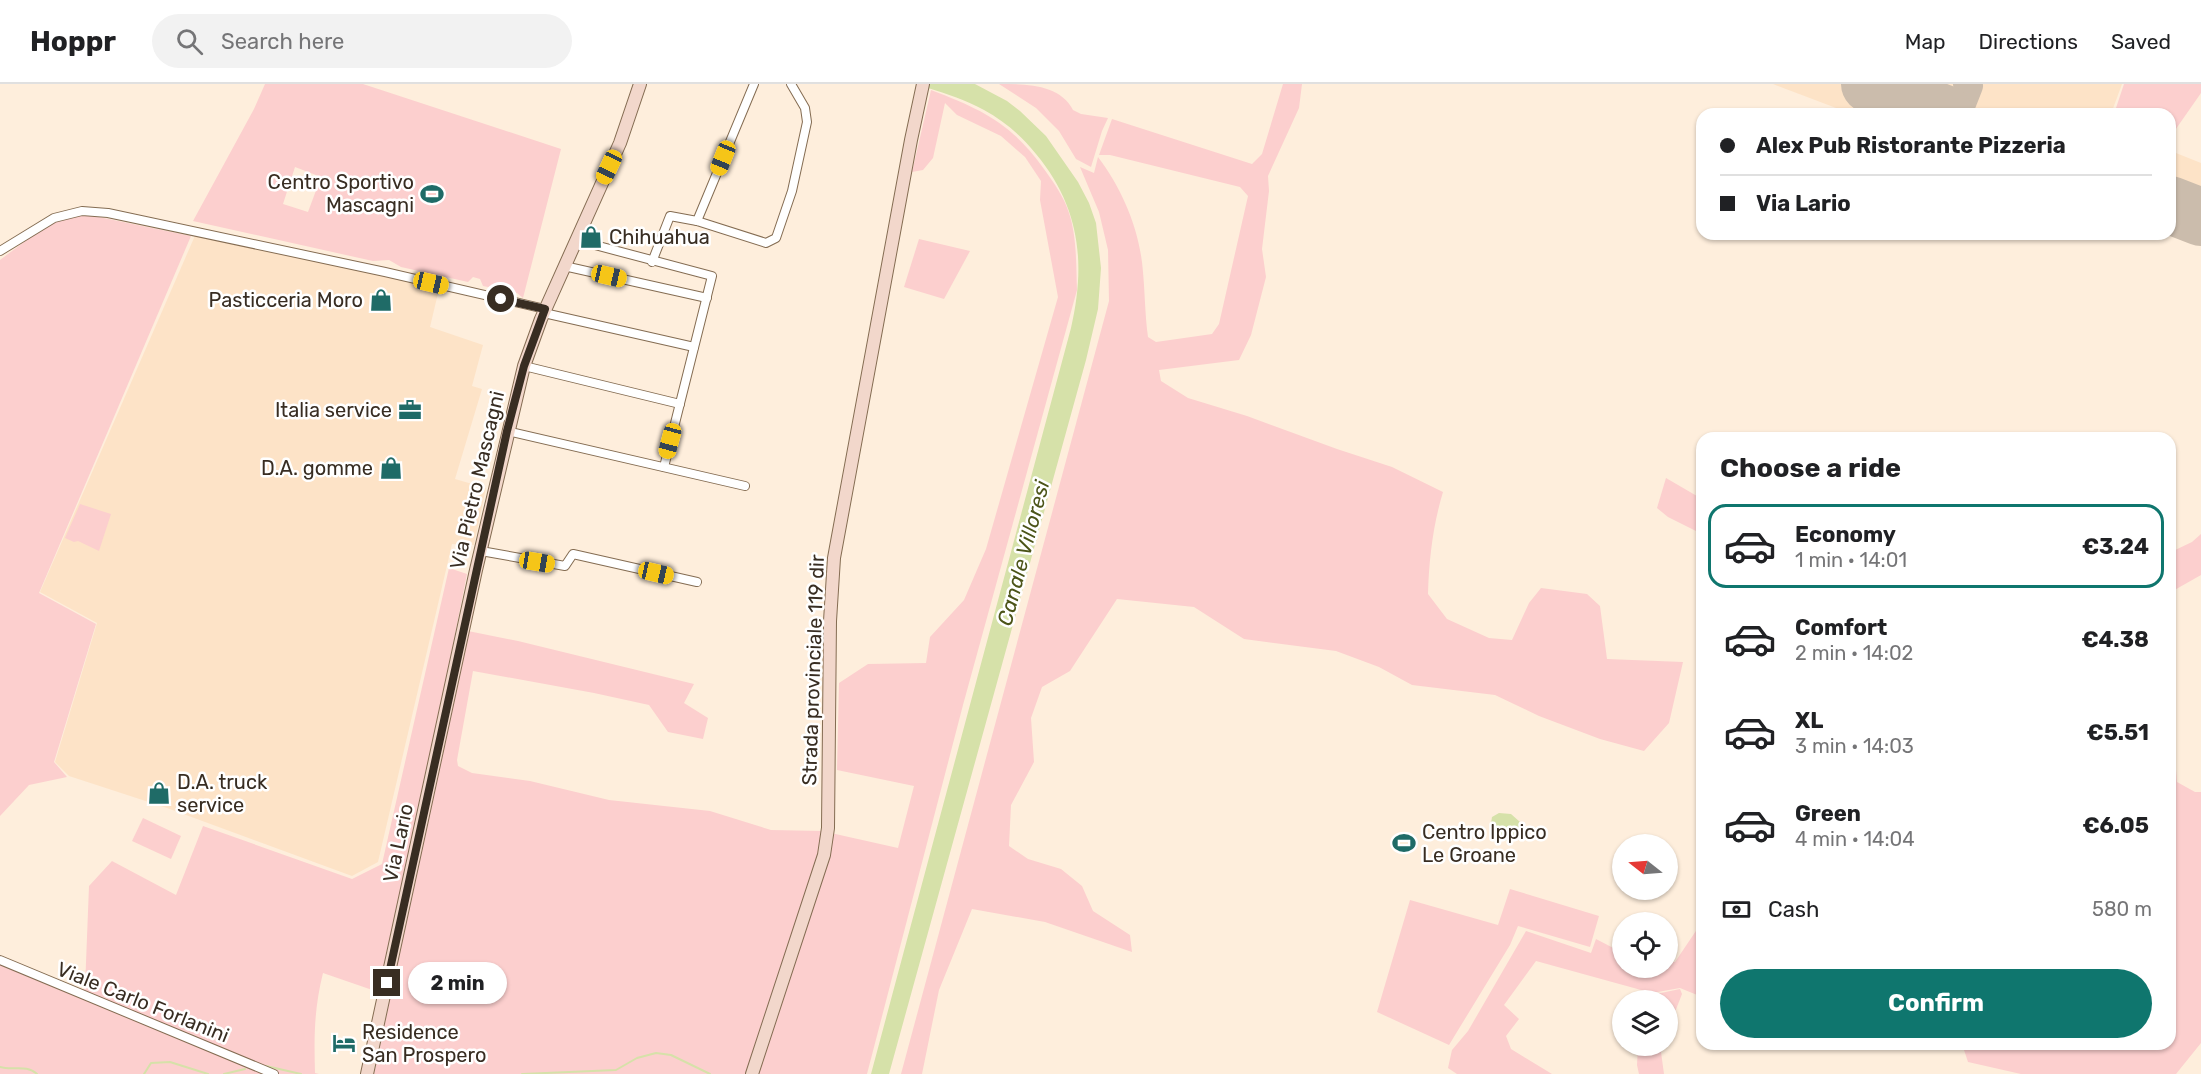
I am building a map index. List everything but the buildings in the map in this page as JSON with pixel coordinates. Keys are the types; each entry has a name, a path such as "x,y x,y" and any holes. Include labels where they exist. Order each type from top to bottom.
{"street":[{"name":"Via Pietro Mascagni","path":"466,621 507,431 524,366 564,266 620,143 640,84"},
{"path":"697,221 754,84"},
{"path":"652,262 670,216 697,221 766,243 776,238 792,191 807,122 805,108 791,84"},
{"name":"Strada provinciale 119 dir","path":"752,1072 824,855 828,828 830,621 834,558 923,84"},
{"path":"0,251 54,218 82,211 108,213 385,272 694,347"},
{"path":"576,240 652,262 712,276 664,467"},
{"path":"564,266 706,298"},
{"path":"524,366 680,404"},
{"path":"507,431 744,486"},
{"path":"481,551 565,566 573,554 697,582"},
{"name":"Via Lario","path":"367,1074 466,621"},
{"name":"Viale Carlo Forlanini","path":"0,960 274,1074"}],"shaded area":[{"name":"Centro Sportivo Mascagni","path":"265,84 363,84 561,149 523,298 517,293 483,286 480,279 473,277 468,282 401,267 389,260 373,261 193,221 254,109","holes":["295,167 321,177 308,212 283,204"]},
{"path":"999,84 1031,85 1051,90 1067,101 1073,110 1081,114 1108,118 1091,167 1076,159 1059,131 1036,108"},
{"path":"1283,84 1302,84 1299,108 1268,176 1269,191 1262,249 1266,277 1251,335 1239,360 1159,370 1161,381 1188,398 1247,416 1392,467 1443,492 1432,542 1428,594 1447,619 1489,638 1512,640 1529,603 1541,588 1587,594 1600,606 1607,659 1683,662 1669,723 1644,751 1600,739 1539,716 1495,695 1412,685 1379,667 1336,651 1244,639 1194,607 1117,599 1070,671 1042,687 1031,718 1034,762 1011,805 1009,846 1028,859 1061,869 1082,886 1093,911 1130,935 1132,952 1045,922 972,909 939,990 922,1074 901,1074 1109,301 1108,250 1099,212 1080,167 1094,173 1098,157 1115,183 1129,212 1141,257 1148,337 1156,342 1212,334 1219,324 1248,196 1240,187 1110,155 1099,155 1112,119 1252,164 1262,154"},
{"path":"1773,84 2122,84 2113,108 1836,108"},
{"path":"2124,84 2201,84 2201,93 2176,129 2176,108 2116,108"},
{"path":"931,90 966,104 995,120 1020,140 1044,169 1062,196 1072,222 1076,251 1077,290 963,705 867,1074 374,1074 468,631 694,684 684,703 708,718 703,739 668,732 649,705 473,671 457,760 458,766 472,773 530,781 609,800 710,811 771,830 822,831 898,848 914,786 837,770 839,683 868,664 926,663 930,637 964,600 986,549 1058,297 1040,200 1041,181 1025,157 1001,136 957,115 945,103 933,158 923,170 912,172"},
{"path":"2176,153 2201,163 2201,246 2176,236"},
{"path":"72,215 94,216 191,236 39,593 96,624 54,762 67,777 29,785 0,816 0,260 47,225"},
{"path":"197,231 439,289 430,327 483,345 472,386 482,389 455,479 486,488 474,545 452,544 378,862 352,876 167,808 69,776 55,762 97,623 40,592"},
{"path":"919,239 970,251 944,299 904,287"},
{"path":"1666,478 1696,496 1696,531 1668,517 1657,508"},
{"path":"80,504 111,514 99,551 78,541 74,542 65,538"},
{"path":"2201,534 2201,575 2176,589 2176,550 2192,542"},
{"path":"449,568 467,574 399,916 381,993 323,973 316,1011 315,1035 315,1073 319,1074 0,1074 0,963 76,992 85,988 89,886 112,861 176,895 203,826 352,879 382,864"},
{"path":"2176,769 2177,782 2195,792 2201,792 2201,1043 2176,1074 2021,1074 1968,1062 1964,1050 2176,1050"},
{"path":"143,818 181,836 171,859 132,841"},
{"path":"1510,889 1599,916 1590,947 1518,926 1510,945 1449,1045 1377,1012 1410,900 1498,925"},
{"path":"1526,931 1591,953 1596,939 1612,947 1612,978 1678,978 1678,958 1696,931 1696,995 1680,988 1641,990 1536,961 1504,1005 1519,1019 1506,1036 1511,1049 1552,1074 1457,1074 1448,1068 1452,1050 1468,1031"},
{"path":"1680,989 1682,994 1678,1004 1678,990 1675,990"},
{"path":"1637,1056 1662,1056 1664,1074 1639,1074"}],"water":[{"name":"Canale Villoresi","path":"929,84 975,84 1007,101 1046,136 1078,182 1089,203 1096,223 1101,268 1098,309 1086,360 889,1074 871,1074 1071,328 1078,281 1076,236 1070,215 1051,174 1031,147 999,119 970,103 928,88"},
{"path":"1499,813 1511,814 1520,822 1518,835 1510,841 1501,840 1490,829 1492,817"}],"waterway":[{"path":"522,1074 616,1070 637,1058 656,1053 671,1055 710,1074"},
{"path":"144,1074 151,1063 170,1062 208,1074"},
{"path":"266,1066 301,1074"},
{"path":"0,1067 24,1068 37,1074"},
{"path":"224,1074 245,1069"}],"taxiway":[{"path":"1962,108 1971,86 1965,84"}],"runway":[{"path":"1870,84 1929,108"},
{"path":"2176,207 2201,217"}],"place":[{"name":"Centro Sportivo Mascagni","path":"432,194"},
{"name":"Chihuahua","path":"591,237"},
{"name":"Pasticceria Moro","path":"381,300"},
{"name":"Italia service","path":"410,410"},
{"name":"D.A. gomme","path":"391,468"},
{"name":"D.A. truck service","path":"159,793"},
{"name":"Centro Ippico Le Groane","path":"1404,843"},
{"name":"Residence San Prospero","path":"344,1043"}],"route":[{"path":"387,983 507,431 527,354 545,309 501,299"}]}
